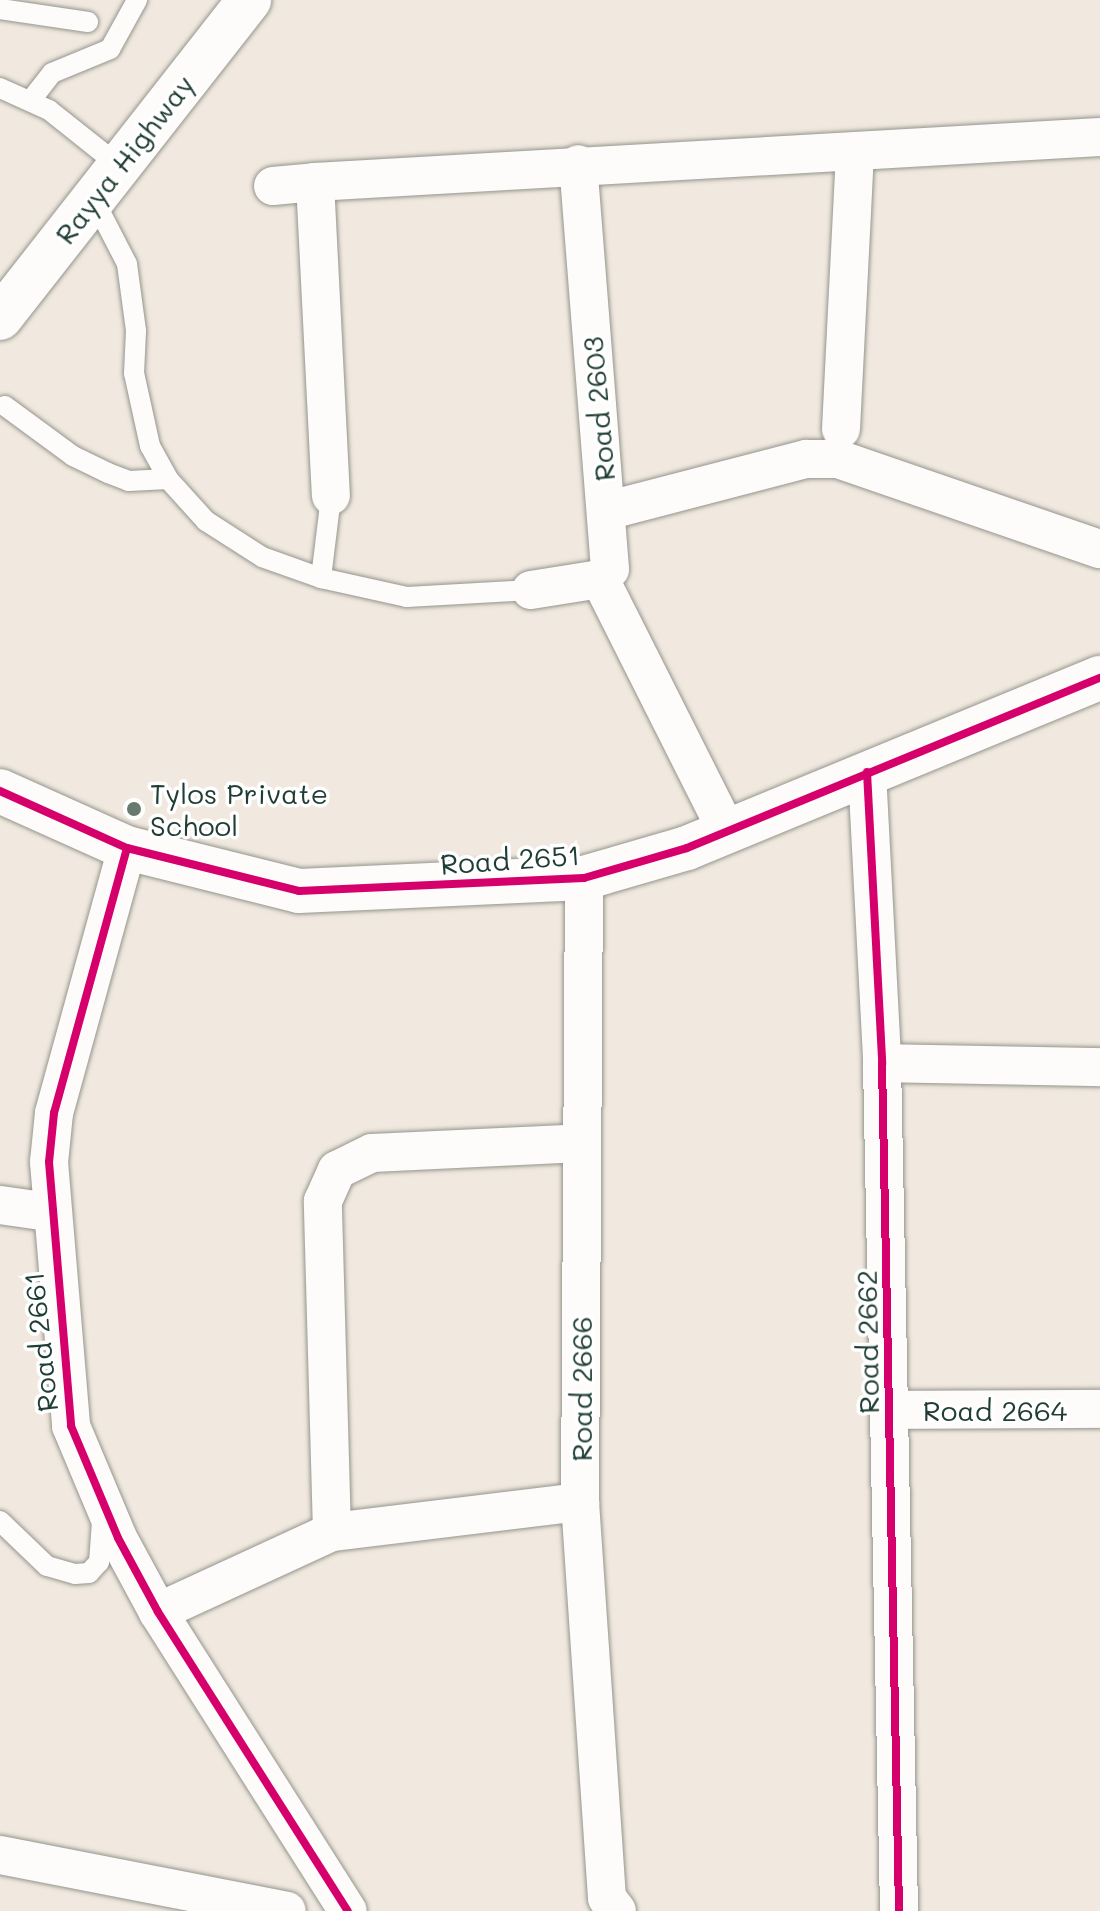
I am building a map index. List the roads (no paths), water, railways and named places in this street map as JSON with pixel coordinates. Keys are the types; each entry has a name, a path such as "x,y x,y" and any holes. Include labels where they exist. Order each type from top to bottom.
{"street":[{"name":"Rayya Highway","path":"0,318 249,0"},
{"path":"273,186 578,164 1100,137"},
{"path":"841,429 855,151"},
{"name":"Road 2603","path":"578,164 610,569 600,579"},
{"path":"315,182 331,496"},
{"path":"606,511 806,459 838,459 1100,549"},
{"path":"531,590 600,579 727,832"},
{"name":"Road 2651","path":"0,791 127,848 299,891 584,878 727,832 1100,678"},
{"name":"Road 2662","path":"867,772 882,1063 899,1911"},
{"name":"Road 2661","path":"127,848 54,1113 49,1212 71,1426 102,1503 158,1612 348,1911"},
{"name":"Road 2666","path":"584,878 580,1502 612,1904"},
{"path":"882,1063 1100,1067"},
{"path":"332,1532 323,1201 337,1170 372,1153 582,1143"},
{"path":"0,1205 49,1212"},
{"name":"Road 2664","path":"891,1410 1100,1409"},
{"path":"158,1612 332,1532 580,1502"},
{"path":"0,1855 287,1911"}],"lane":[{"path":"31,100 52,73 110,49 137,0"},
{"path":"0,9 88,22"},
{"path":"0,88 31,100 105,181 135,308 134,373 150,446 168,479 206,521 262,557 321,578 407,597 531,590"},
{"path":"5,406 73,456 108,473 129,481 168,479"},
{"path":"321,578 331,496"},
{"path":"0,1521 47,1566 61,1573 89,1573 101,1554 102,1503"}],"place":[{"name":"Tylos Private School","path":"134,809"}]}
